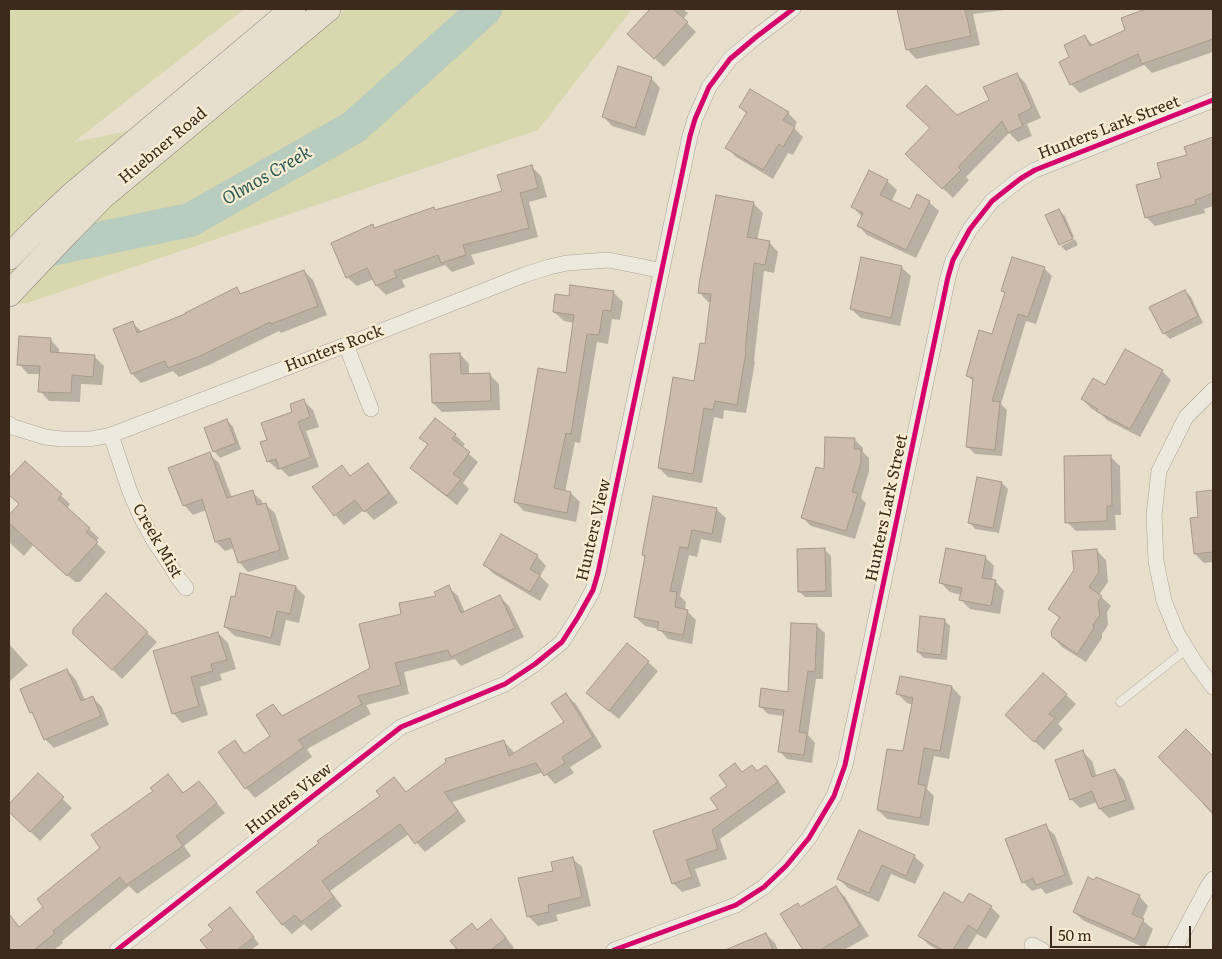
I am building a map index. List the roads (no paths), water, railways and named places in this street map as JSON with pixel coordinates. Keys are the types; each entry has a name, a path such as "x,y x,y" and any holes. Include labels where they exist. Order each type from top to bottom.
{"main road":[{"name":"Huebner Road","path":"9,258 72,195 293,9"},
{"name":"Huebner Road","path":"9,294 103,196 328,9"}],"street":[{"name":"Hunters View","path":"118,950 401,727 505,684 535,664 562,642 593,590 598,573 695,119 709,87 730,59 793,9"},
{"name":"Hunters Lark Street","path":"614,950 736,905 764,887 786,866 809,838 834,796 845,765 948,278 953,260 970,229 992,201 1035,170 1213,100"},
{"name":"Hunters Rock","path":"9,424 45,436 62,439 90,439 111,435 549,267 567,263 608,260 662,271"},
{"path":"346,345 371,409"},
{"path":"1213,390 1186,417 1159,471 1154,515 1156,561 1164,601 1178,635 1213,687"},
{"name":"Creek Mist","path":"111,435 130,492 141,517 154,541 186,588"},
{"path":"1174,950 1213,879"}],"lane":[{"path":"1120,702 1187,649"}],"waterway":[{"name":"Olmos Creek","path":"28,252 31,253 190,220 354,127 485,9"}]}
